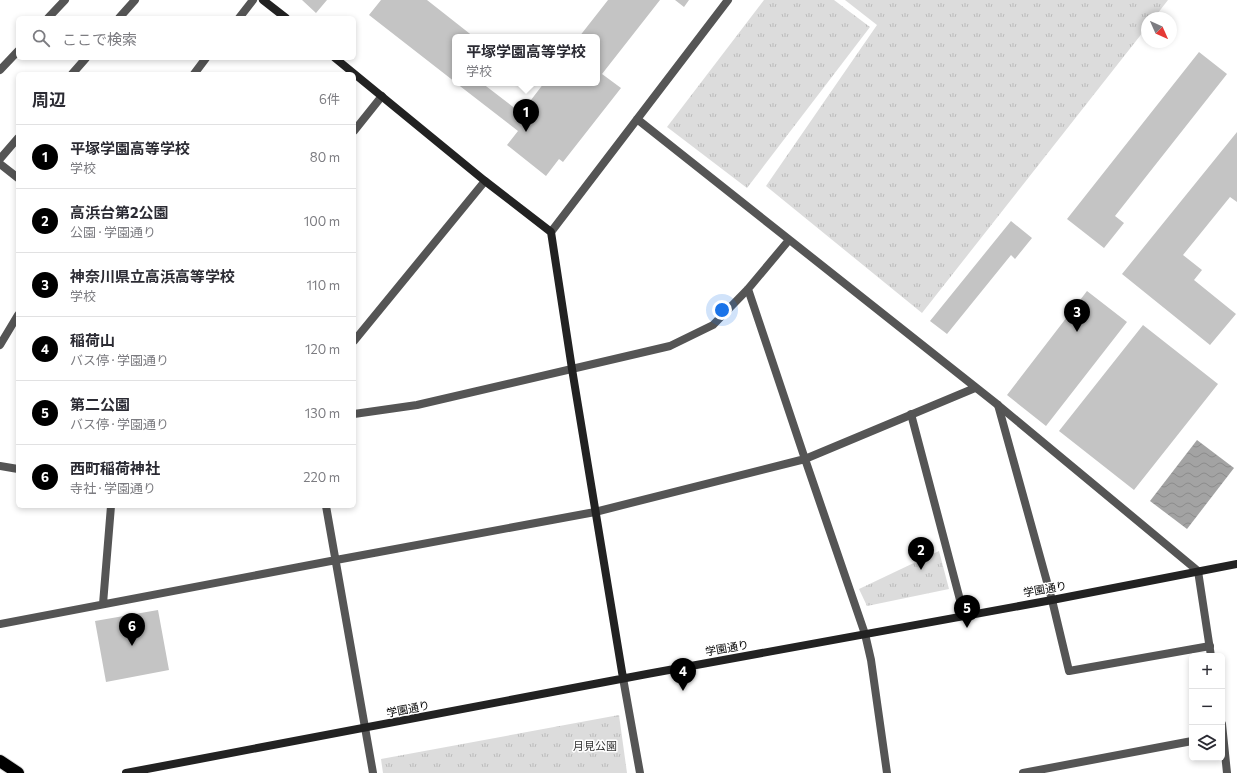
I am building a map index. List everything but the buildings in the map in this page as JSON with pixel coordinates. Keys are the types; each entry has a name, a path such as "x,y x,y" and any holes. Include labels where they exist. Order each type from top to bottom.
{"highway":[{"path":"0,761 18,773"}],"street":[{"path":"50,16 65,0"},
{"path":"122,16 135,0"},
{"path":"241,16 253,0"},
{"path":"263,0 283,16"},
{"path":"551,232 728,0"},
{"path":"0,70 16,53"},
{"path":"74,72 84,60"},
{"path":"196,72 204,60"},
{"path":"337,60 352,72"},
{"path":"356,75 484,181 551,232 572,369 640,773"},
{"path":"356,128 382,96"},
{"path":"637,119 976,388 1198,571 1211,653"},
{"path":"0,159 16,140"},
{"path":"0,164 16,176"},
{"path":"356,340 484,181"},
{"path":"356,414 417,405 670,346 713,325 748,289 789,240"},
{"path":"748,289 804,459 865,634 871,660 888,773"},
{"path":"0,345 16,318"},
{"path":"0,624 596,512 804,459 976,388"},
{"path":"998,406 1052,600 1069,671 1210,646"},
{"path":"911,414 964,615"},
{"path":"0,466 16,469"},
{"path":"103,604 111,508"},
{"path":"326,508 373,773"},
{"name":"学園通り","path":"126,773 623,678 1052,600 1237,564"},
{"path":"1023,773 1189,742"},
{"path":"1225,754 1227,773"}],"green space":[{"path":"764,0 834,0 870,27 747,188 667,127"},
{"path":"845,0 1168,0 1159,12 1141,12 1141,35 922,313 766,186 877,25"},
{"path":"939,551 949,589 867,606 859,589"},
{"name":"月見公園","path":"619,715 627,773 383,773 381,759"}],"water":[{"path":"1197,440 1234,468 1187,529 1150,501"}],"place":[{"name":"平塚学園高等学校","path":"526,132"},
{"name":"神奈川県立高浜高等学校","path":"1077,332"},
{"name":"高浜台第2公園","path":"921,570"},
{"name":"第二公園","path":"967,628"},
{"name":"西町稲荷神社","path":"132,646"},
{"name":"稲荷山","path":"683,691"}]}
